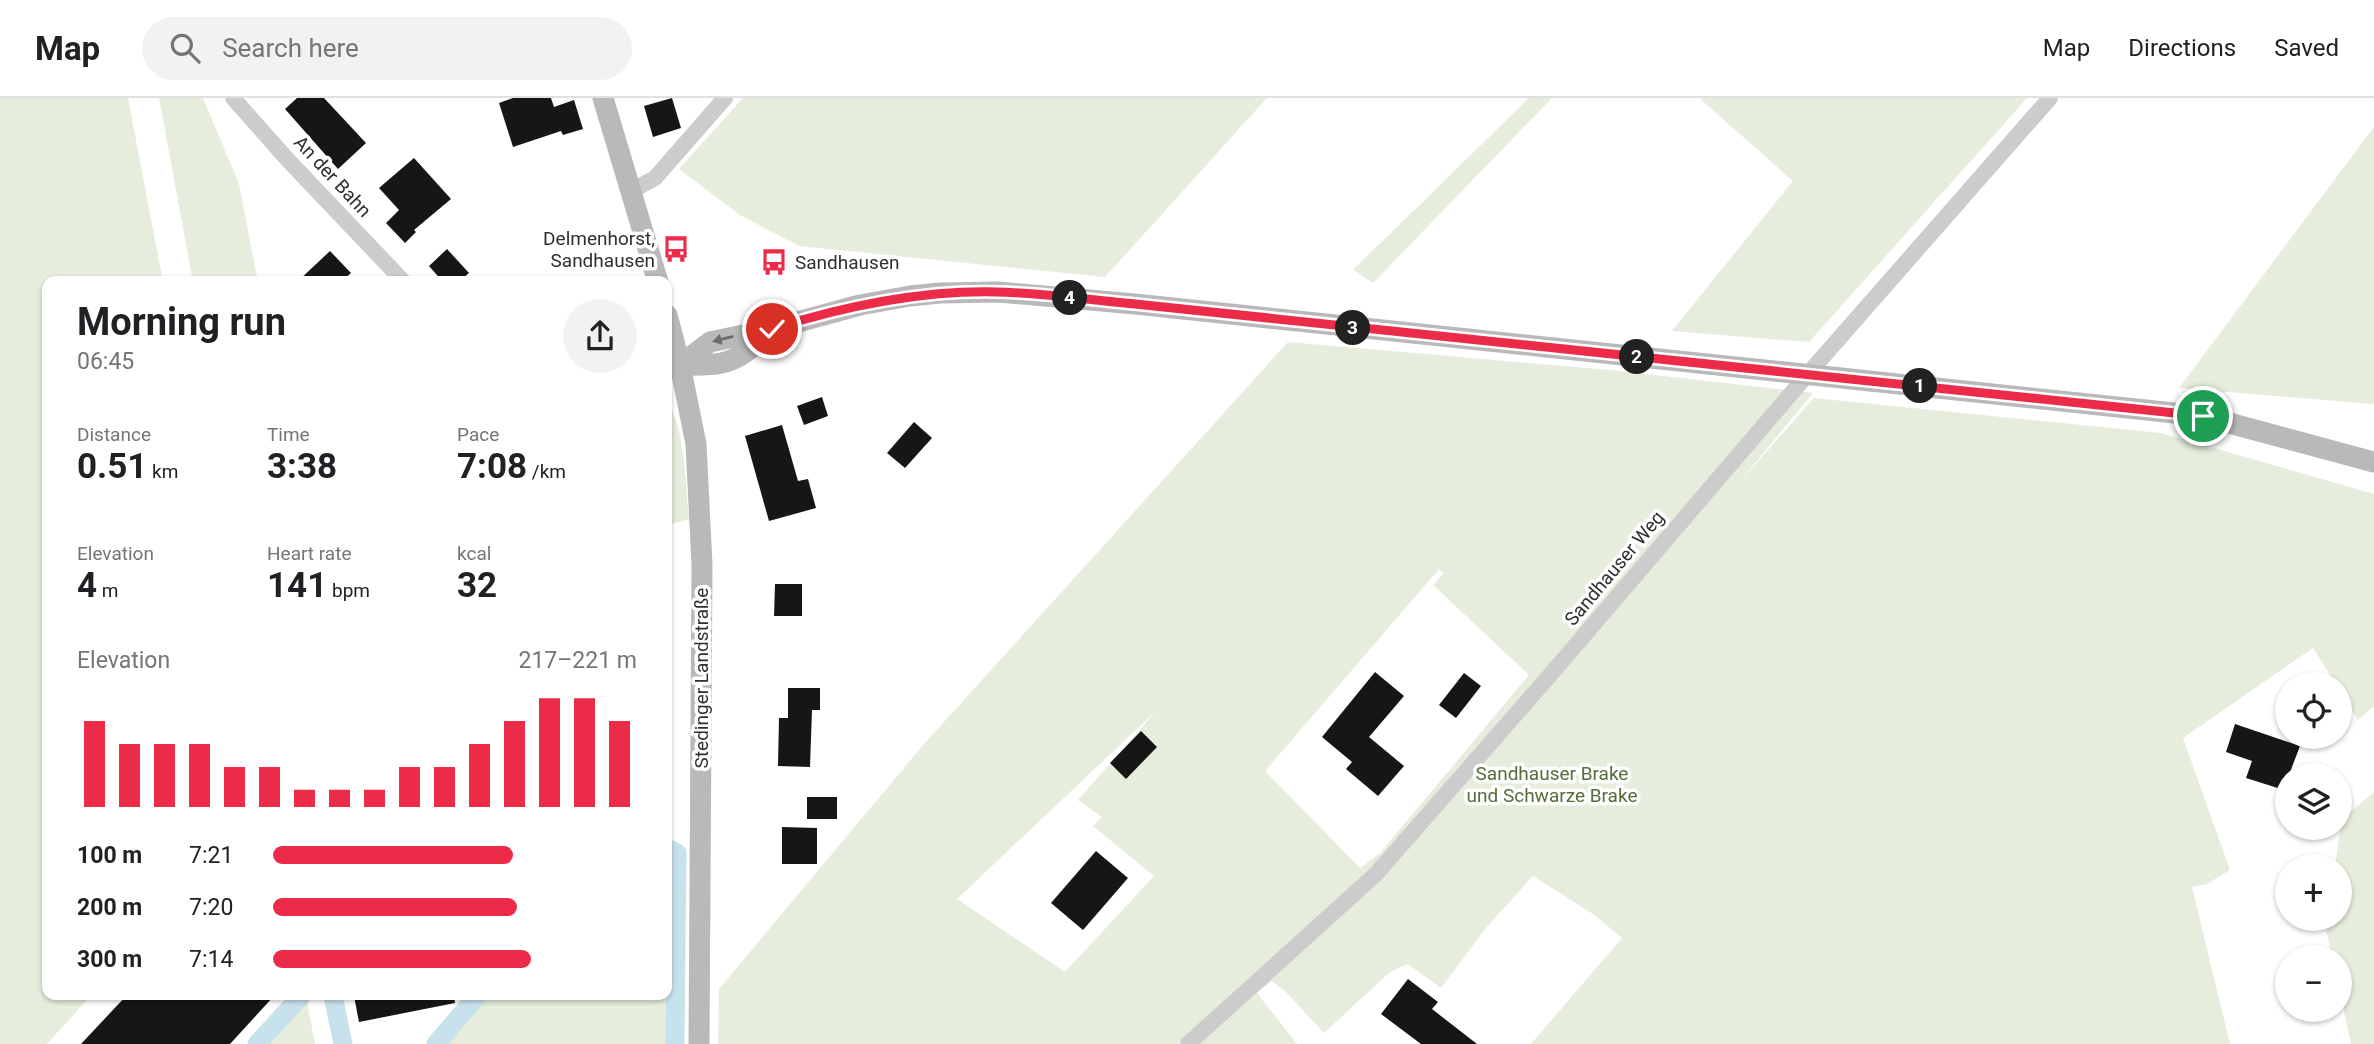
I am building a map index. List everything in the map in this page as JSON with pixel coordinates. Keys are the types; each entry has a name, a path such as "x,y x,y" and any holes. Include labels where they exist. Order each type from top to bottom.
{"main road":[{"path":"603,98 656,276"},
{"path":"674,368 710,342 772,329 848,307 940,293 998,292 2203,416 2374,461"},
{"name":"Stedinger Landstraße","path":"674,368 696,444 702,565 699,1044"}],"street":[{"name":"An der Bahn","path":"233,98 398,276"},
{"path":"631,191 655,178 725,98"},
{"name":"Sandhauser Weg","path":"1188,1044 1376,874 2050,98"}],"green space":[{"path":"0,98 128,98 162,276 42,276 42,1000 86,1000 47,1044 0,1044"},
{"path":"159,98 203,98 239,184 257,276 192,276"},
{"path":"743,98 1267,98 1105,277 799,246 740,215 679,169"},
{"path":"1529,98 1552,98 1373,283 1353,270"},
{"path":"1699,98 2027,98 1809,342 1672,331 1793,181"},
{"path":"2374,127 2374,404 2179,388"},
{"name":"Sandhauser Brake und Schwarze Brake","path":"1288,342 1611,370 1813,393 1737,485 1814,398 2161,433 2374,494 2374,706 2358,720 2352,710 2352,672 2328,672 2313,648 2183,738 2230,870 2207,884 2192,887 2230,1044 1531,1044 1622,938 1593,914 1533,876 1485,929 1441,988 1408,964 1390,972 1324,1033 1285,991 1272,981 1257,993 1297,1044 718,1044 719,989 924,744","holes":["1439,569 1444,573 1433,585 1529,675 1380,853 1360,868 1265,771","1157,710 1078,800 1102,817 1093,826 1154,876 1065,972 957,899"]},
{"path":"672,412 681,441 689,519 672,524"},
{"path":"2374,792 2374,1044 2351,1044 2346,1022 2352,1022 2352,945 2330,945 2327,931 2352,931 2352,854 2337,854 2339,840 2352,840 2352,811"},
{"path":"672,858 681,863 681,1044 444,1044 482,1000 672,1000"},
{"path":"290,1000 307,1000 315,1044 248,1044"}],"building":[{"path":"297,98 324,98 366,143 338,169 285,109"},
{"path":"513,98 551,98 554,107 574,100 583,129 563,135 561,131 513,147 499,103"},
{"path":"672,98 681,128 653,137 644,106"},
{"path":"414,158 451,199 414,230 416,232 405,243 386,223 399,210 379,188"},
{"path":"447,249 469,273 466,276 438,276 429,266"},
{"path":"330,251 351,273 348,276 303,276"},
{"path":"822,397 828,416 804,425 797,406"},
{"path":"914,422 932,438 905,468 887,453"},
{"path":"782,425 798,481 808,479 816,508 769,521 745,436"},
{"path":"775,584 802,584 802,616 774,616"},
{"path":"1375,672 1404,696 1369,737 1404,766 1378,796 1346,769 1352,762 1322,737"},
{"path":"1464,673 1481,686 1456,718 1439,705"},
{"path":"788,688 820,688 820,710 812,710 810,767 778,766 779,718 788,718"},
{"path":"2235,724 2275,738 2275,749 2299,749 2294,763 2275,763 2275,787 2246,778 2252,761 2226,752"},
{"path":"1141,731 1157,747 1126,779 1110,763"},
{"path":"807,797 837,797 837,819 807,819"},
{"path":"782,827 817,828 817,864 782,864"},
{"path":"1096,851 1128,878 1083,930 1051,903"},
{"path":"1408,979 1438,1002 1432,1009 1477,1044 1421,1044 1381,1014"},
{"path":"122,1000 270,1000 230,1044 81,1044"},
{"path":"355,1000 455,1000 455,1003 359,1022"}],"waterway":[{"path":"672,850 677,853 675,1044"},
{"path":"257,1044 297,1000"},
{"path":"334,1000 343,1044"},
{"path":"436,1044 474,1000"}],"place":[{"name":"Delmenhorst, Sandhausen","path":"676,249"},
{"name":"Sandhausen","path":"774,262"}],"route":[{"path":"772,329 812,316 910,296 998,292 2203,416"}]}
